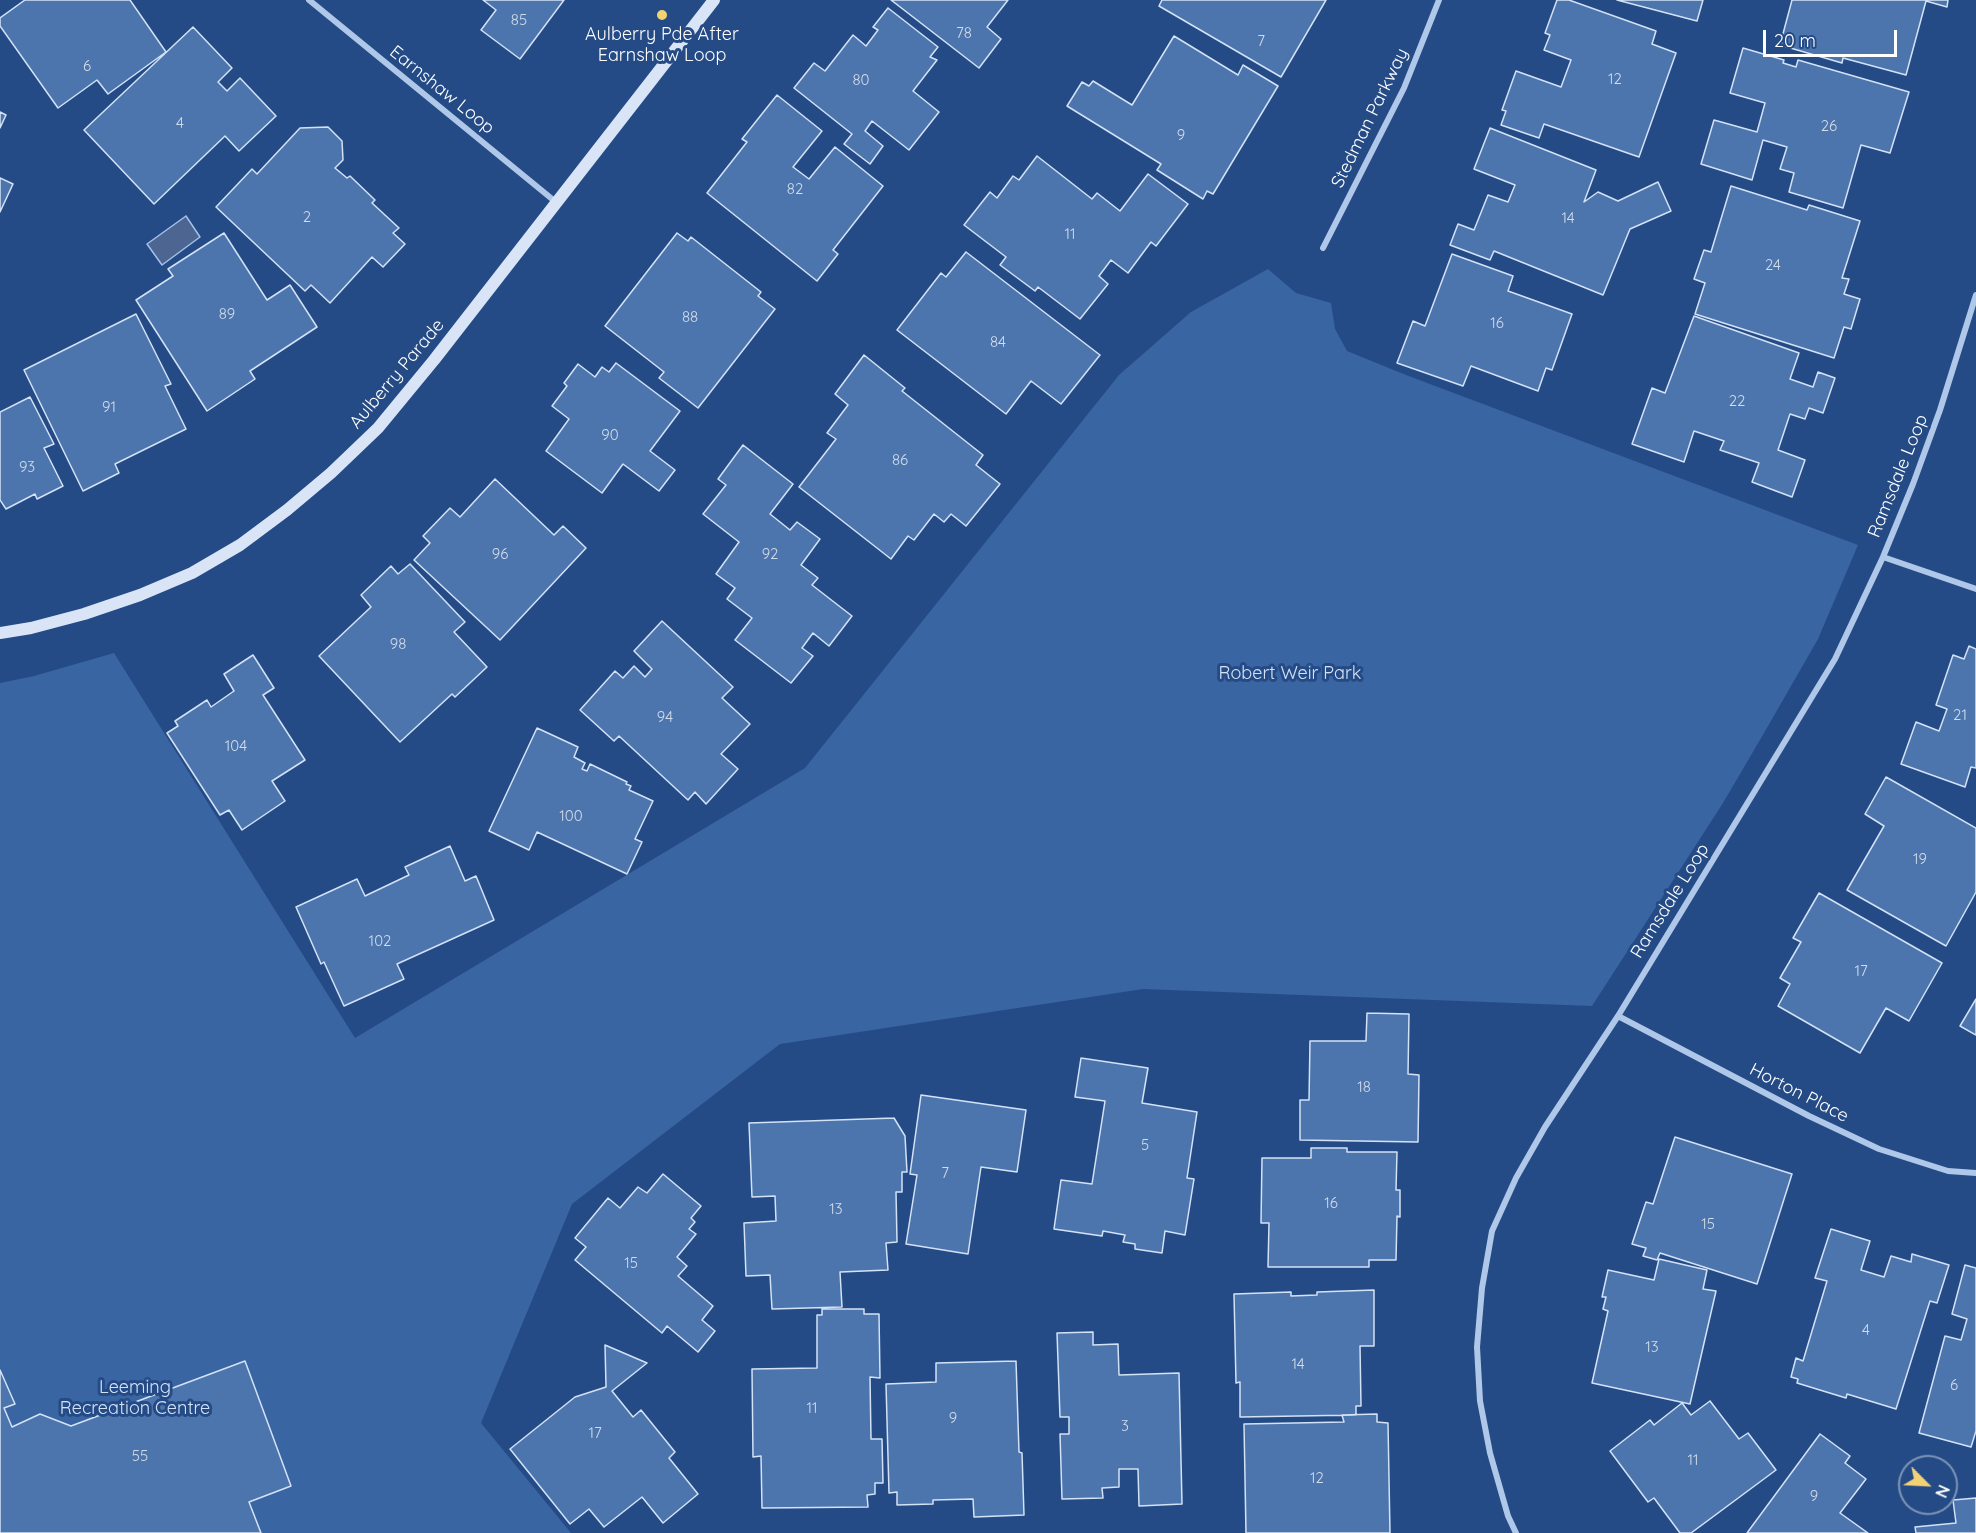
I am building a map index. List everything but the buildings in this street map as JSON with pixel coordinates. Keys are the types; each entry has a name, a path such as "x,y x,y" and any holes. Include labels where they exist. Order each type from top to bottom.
{"main road":[{"name":"Aulberry Parade","path":"0,633 74,617 140,595 192,573 240,545 331,473 378,428 434,360 714,0"}],"street":[{"name":"Earnshaw Loop","path":"309,0 557,202"},
{"name":"Stedman Parkway","path":"1323,248 1404,88 1439,0"},
{"name":"Ramsdale Loop","path":"1516,1533 1508,1516 1490,1453 1480,1401 1477,1347 1482,1288 1492,1231 1516,1178 1545,1127 1618,1016 1835,660 1883,556 1940,410 1976,295"},
{"path":"1883,556 1976,590"},
{"name":"Horton Place","path":"1618,1016 1809,1116 1879,1149 1948,1171 1976,1173"}],"green space":[{"name":"Robert Weir Park","path":"1268,269 1296,293 1331,303 1335,329 1347,351 1858,545 1818,639 1764,733 1723,803 1592,1006 1143,989 780,1044 572,1204 481,1423 571,1533 0,1533 0,683 34,676 114,653 355,1038 805,768 1119,375 1191,312"}],"shaded area":[{"path":"186,216 200,237 162,265 147,244"}],"place":[{"name":"Aulberry Pde After Earnshaw Loop","path":"662,15"}],"park label":[{"name":"Leeming Recreation Centre","path":"135,1398"}]}
